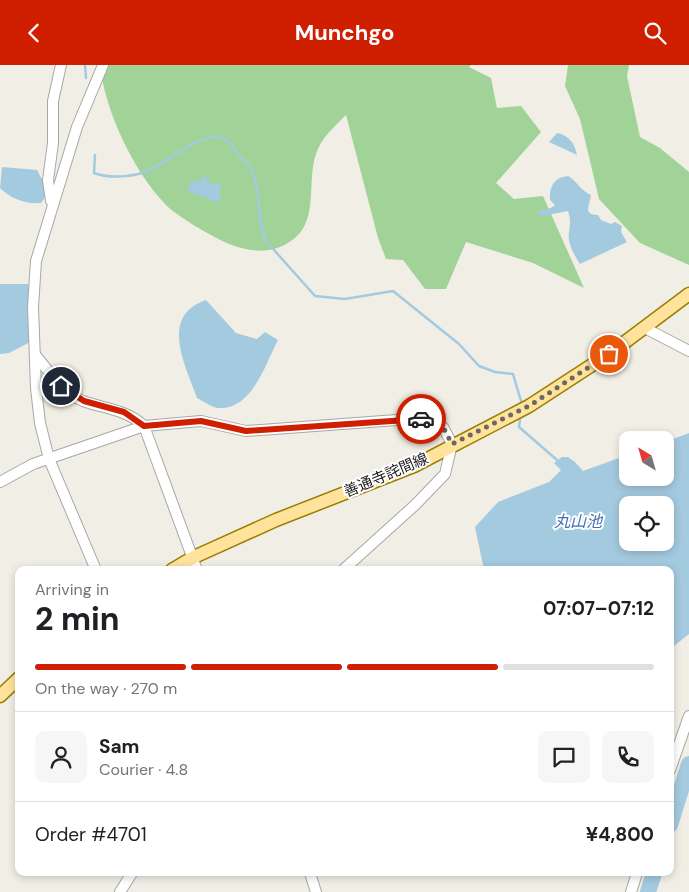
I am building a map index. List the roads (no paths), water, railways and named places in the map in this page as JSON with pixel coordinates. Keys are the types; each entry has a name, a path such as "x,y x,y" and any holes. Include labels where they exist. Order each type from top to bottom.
{"main road":[{"name":"善通寺詫間線","path":"179,566 194,557 276,520 414,466 452,444 529,406 644,328 689,294"},
{"path":"0,696 15,682"}],"street":[{"path":"52,205 48,180 54,143 53,101 62,65"},
{"path":"94,566 49,459 40,423 33,281 36,261 52,205 77,127 103,65"},
{"path":"644,328 689,351"},
{"path":"36,356 72,395 84,401 124,412 144,426 196,566"},
{"path":"0,482 33,464 144,426 201,421 246,431 424,418 443,427 452,444 445,474 408,512 347,566"},
{"path":"674,759 689,716"},
{"path":"120,892 130,876"},
{"path":"311,876 316,892"},
{"path":"631,892 636,876"}],"water":[{"path":"557,133 571,141 577,155 549,142"},
{"path":"2,167 37,170 46,187 46,194 41,203 29,203 19,200 0,188"},
{"path":"206,175 207,180 214,185 221,183 219,203 186,190 191,185 190,181 196,182"},
{"path":"568,176 591,195 588,211 593,215 598,215 601,220 611,224 615,222 622,226 621,232 627,242 580,264 573,253 569,240 570,217 568,211 543,216 536,212 555,205 550,200 550,191 553,183 559,178"},
{"path":"0,284 28,284 32,341 9,353 0,354"},
{"path":"206,300 236,333 257,339 265,332 278,340 256,384 240,402 230,407 218,408 197,398 182,356 179,329 183,317 192,307"},
{"name":"丸山池","path":"689,433 689,634 674,646 674,566 483,566 475,527 498,502 549,482 561,470 554,463 562,457 568,457 583,471 619,458 619,486 674,486 674,439"}],"waterway":[{"path":"85,65 86,78"},
{"path":"95,155 94,173 114,177 130,176 150,170 187,147 208,138 217,137 225,139 252,171 257,189 261,224 266,241 315,296 345,299 393,291 459,344 479,366 495,372 513,374 521,401"},
{"path":"520,419 519,427 557,460"},
{"path":"674,812 689,764"},
{"path":"648,892 653,876"}]}
